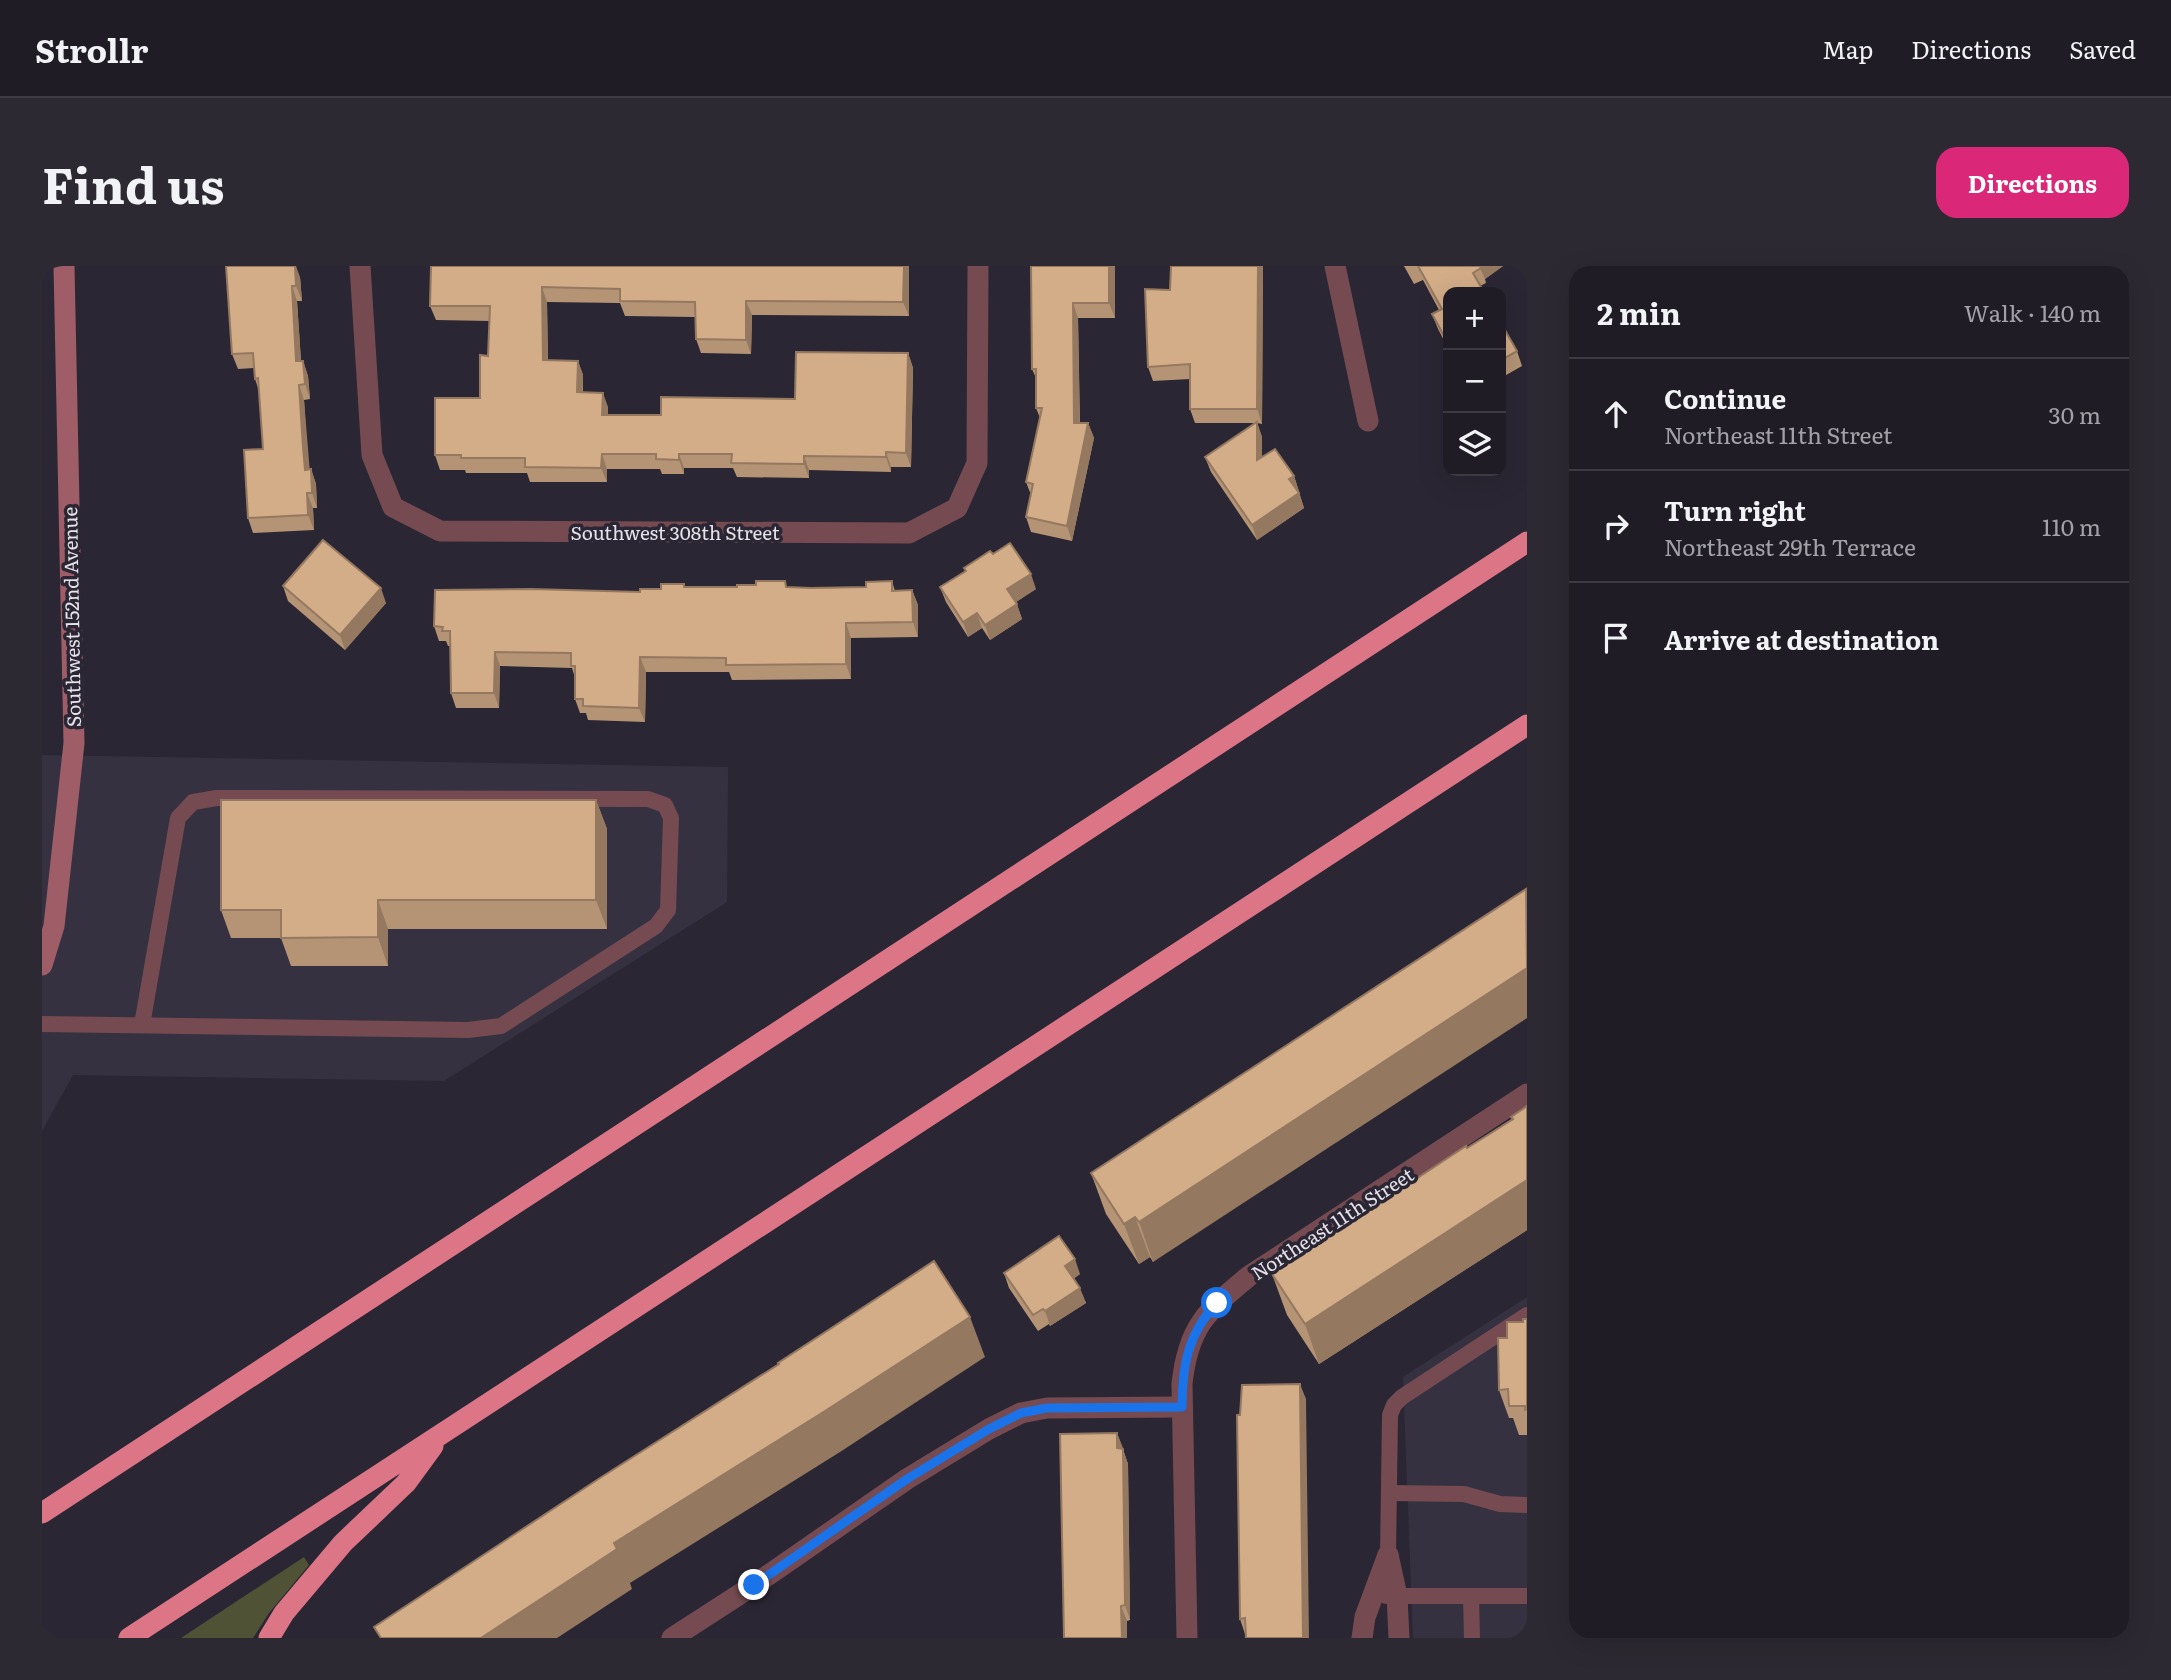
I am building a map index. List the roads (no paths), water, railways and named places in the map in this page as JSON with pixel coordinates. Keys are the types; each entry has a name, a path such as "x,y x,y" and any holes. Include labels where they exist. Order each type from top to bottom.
{"highway":[{"path":"42,1513 1527,542"},
{"path":"129,1638 1527,725"},
{"path":"269,1638 284,1613 343,1543 406,1483 444,1433"}],"street":[{"name":"Southwest 152nd Avenue","path":"42,965 54,926 74,743 64,266"},
{"name":"Southwest 308th Street","path":"360,266 372,455 393,506 440,531 909,533 957,508 977,463 978,266"},
{"path":"1335,266 1368,421"},
{"name":"Northeast 11th Street","path":"1186,1638 1183,1373 1189,1347 1203,1317 1250,1276 1527,1094"},
{"path":"671,1638 754,1585 907,1479 989,1429 1021,1413 1047,1408 1182,1407"},
{"path":"1362,1638 1365,1617 1388,1555"},
{"path":"1388,1555 1397,1596 1399,1638"}],"lane":[{"path":"42,1024 468,1030 501,1026 656,926 668,910 671,818 665,805 648,799 217,798 192,802 178,818 142,1025"},
{"path":"1388,1555 1390,1415 1394,1405 1402,1397 1527,1315"},
{"path":"1389,1493 1464,1494 1500,1504 1527,1505"},
{"path":"1373,1596 1527,1596"},
{"path":"1471,1596 1472,1638"}]}
